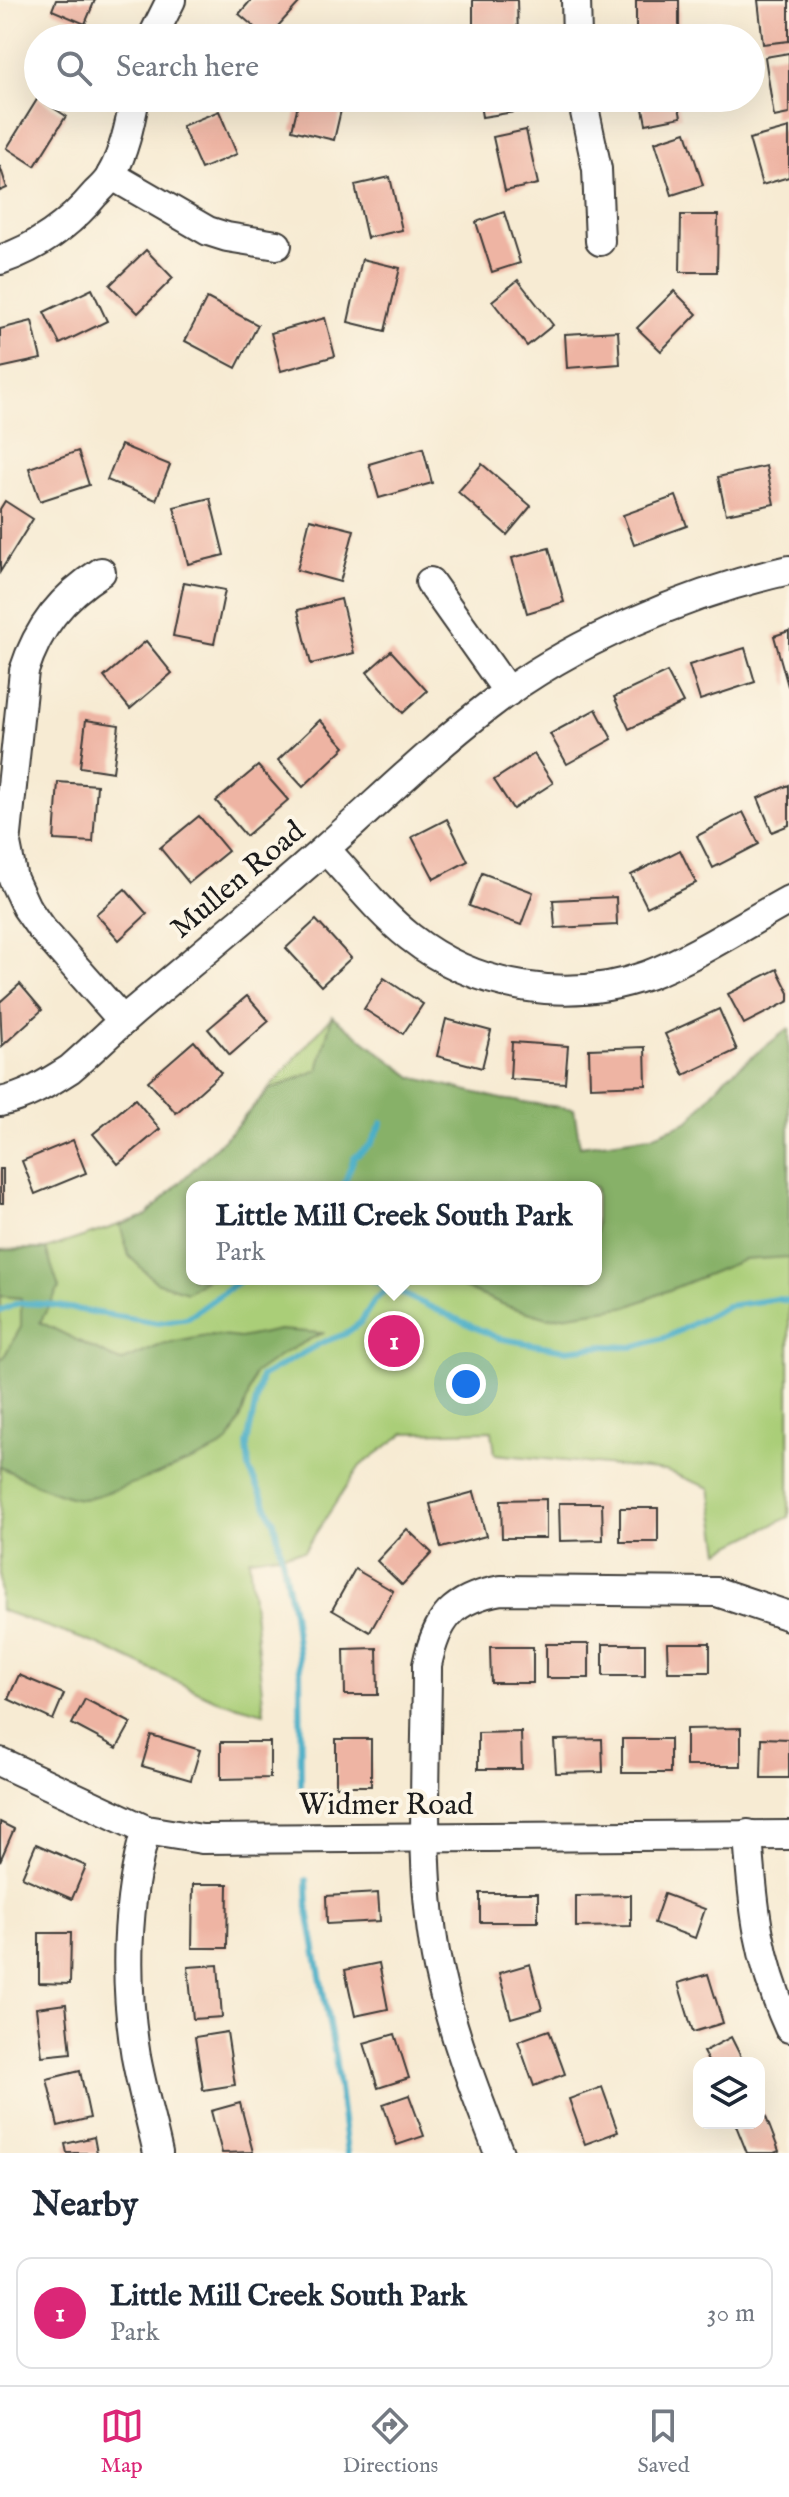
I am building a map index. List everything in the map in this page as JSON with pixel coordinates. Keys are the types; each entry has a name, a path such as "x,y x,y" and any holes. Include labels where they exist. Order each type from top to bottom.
{"street":[{"path":"159,24 171,0"},
{"path":"576,0 577,24"},
{"path":"0,260 52,235 87,204 111,175 132,112"},
{"path":"585,112 597,169 600,241"},
{"path":"111,175 208,231 277,245"},
{"name":"Mullen Road","path":"0,1102 47,1084 70,1069 325,849 409,772 508,692 612,631 685,600 789,570"},
{"path":"101,572 76,588 53,612 33,644 24,671 6,844 13,879 26,907 123,1021"},
{"path":"430,582 508,692"},
{"path":"325,849 394,923 430,951 493,980 539,989 596,987 647,975 789,900"},
{"path":"499,2153 462,2056 438,1967 429,1901 427,1665 433,1636 449,1611 477,1595 501,1590 717,1592 789,1616"},
{"name":"Widmer Road","path":"0,1762 146,1830 202,1839 789,1835"},
{"path":"146,1830 139,1853 128,1953 136,2057 158,2153"},
{"path":"748,1834 761,1954 789,2028"}],"green space":[{"path":"332,1016 412,1077 545,1148 688,1140 789,1082 789,1517 720,1551 710,1488 666,1471 495,1454 492,1431 405,1433 360,1466 304,1551 249,1558 264,1713 216,1700 99,1645 0,1610 0,1250 46,1249 146,1216 224,1140"},
{"path":"332,1016 412,1077 501,1099 574,1109 580,1146 652,1136 689,1121 725,1078 789,1028 789,1257 743,1260 630,1306 548,1318 507,1306 457,1285 602,1285 602,1181 186,1181 186,1285 198,1285 187,1292 156,1282 129,1256 120,1225 146,1216 269,1090 318,1070"},
{"path":"46,1249 59,1288 40,1322 121,1362 161,1345 211,1335 240,1338 279,1330 322,1333 284,1353 254,1374 238,1424 223,1446 151,1477 89,1498 60,1494 0,1467 0,1358 3,1358 21,1327 21,1298 0,1296 0,1250"}],"building":[{"path":"56,0 95,0 85,24 52,10"},
{"path":"251,0 300,2 280,24 251,24 239,14"},
{"path":"473,0 517,0 518,24 473,24"},
{"path":"636,0 679,0 679,24 636,24"},
{"path":"758,0 789,0 789,41 765,44 765,24 761,24"},
{"path":"789,53 789,114 774,117 765,57"},
{"path":"29,112 60,112 66,116 35,166 7,148"},
{"path":"219,112 237,154 201,169 182,126"},
{"path":"296,112 341,112 334,140 292,130"},
{"path":"481,112 514,112 482,117"},
{"path":"644,112 680,112 681,117 646,124"},
{"path":"789,128 789,177 762,185 749,139"},
{"path":"526,130 538,184 505,191 493,137"},
{"path":"686,132 703,185 672,195 655,142"},
{"path":"0,166 7,188 0,191"},
{"path":"390,177 402,230 367,238 355,185"},
{"path":"504,212 520,263 492,272 476,222"},
{"path":"681,215 718,215 717,272 680,272"},
{"path":"146,250 173,278 138,313 110,285"},
{"path":"362,259 400,268 385,331 348,322"},
{"path":"518,280 553,325 527,346 492,301"},
{"path":"92,289 107,321 60,344 44,312"},
{"path":"674,291 697,314 661,351 637,328"},
{"path":"207,298 258,325 236,368 185,341"},
{"path":"325,318 335,356 281,371 271,333"},
{"path":"32,321 41,359 0,368 0,329"},
{"path":"618,331 620,364 567,368 565,334"},
{"path":"121,445 170,465 156,500 107,480"},
{"path":"423,448 432,483 379,498 369,464"},
{"path":"78,451 89,485 40,501 29,468"},
{"path":"482,464 531,506 507,535 458,492"},
{"path":"766,466 774,504 726,514 718,477"},
{"path":"676,496 687,526 634,545 623,515"},
{"path":"210,498 224,555 188,564 174,507"},
{"path":"5,501 33,519 0,572 0,509"},
{"path":"310,519 354,530 340,582 297,570"},
{"path":"549,548 564,602 527,613 512,558"},
{"path":"184,582 225,590 214,644 173,636"},
{"path":"341,599 354,653 311,664 298,610"},
{"path":"789,631 789,686 788,686 774,636"},
{"path":"146,641 172,673 130,709 104,677"},
{"path":"745,648 755,682 700,700 689,665"},
{"path":"391,651 427,691 403,713 367,672"},
{"path":"667,672 683,703 629,729 614,697"},
{"path":"596,709 612,739 567,764 550,734"},
{"path":"86,720 119,725 113,772 80,767"},
{"path":"320,720 345,747 303,787 278,760"},
{"path":"534,754 553,783 513,809 494,780"},
{"path":"258,766 288,800 246,836 216,801"},
{"path":"58,782 97,785 93,842 54,840"},
{"path":"789,785 789,825 772,832 758,798"},
{"path":"743,812 759,844 713,868 697,836"},
{"path":"199,816 228,851 189,883 160,848"},
{"path":"447,819 468,861 434,879 412,837"},
{"path":"680,850 696,883 647,907 631,875"},
{"path":"482,873 533,892 521,925 469,906"},
{"path":"125,889 147,914 119,940 96,914"},
{"path":"616,897 617,925 555,928 553,900"},
{"path":"316,920 351,958 321,986 286,948"},
{"path":"777,969 789,993 789,1001 744,1024 728,994"},
{"path":"384,978 423,1004 403,1034 364,1009"},
{"path":"20,984 42,1010 2,1046 0,1002"},
{"path":"247,996 269,1021 230,1055 208,1029"},
{"path":"719,1009 737,1050 684,1075 665,1034"},
{"path":"446,1019 491,1031 482,1068 437,1056"},
{"path":"194,1041 221,1073 176,1113 148,1081"},
{"path":"512,1042 568,1046 565,1083 510,1079"},
{"path":"645,1047 646,1085 590,1087 589,1049"},
{"path":"135,1099 160,1129 118,1164 93,1134"},
{"path":"73,1140 86,1173 35,1194 22,1161"},
{"path":"0,1169 3,1169 3,1203 0,1203"},
{"path":"474,1492 486,1536 441,1548 430,1504"},
{"path":"546,1499 546,1538 502,1538 501,1500"},
{"path":"559,1503 602,1503 603,1540 560,1541"},
{"path":"620,1508 658,1508 658,1542 620,1542"},
{"path":"407,1529 432,1553 402,1585 377,1561"},
{"path":"355,1569 393,1591 370,1632 332,1610"},
{"path":"667,1643 710,1643 710,1672 668,1672"},
{"path":"546,1644 589,1644 589,1678 546,1678"},
{"path":"603,1644 645,1644 645,1676 603,1676"},
{"path":"490,1647 533,1647 533,1683 491,1683"},
{"path":"377,1648 378,1695 345,1695 344,1649"},
{"path":"19,1675 64,1694 53,1720 8,1699"},
{"path":"85,1699 131,1723 117,1748 72,1724"},
{"path":"741,1728 741,1766 686,1766 686,1729"},
{"path":"521,1732 522,1769 478,1769 478,1733"},
{"path":"151,1735 200,1750 191,1780 142,1766"},
{"path":"762,1738 789,1739 789,1778 761,1778"},
{"path":"336,1739 371,1739 371,1786 336,1786"},
{"path":"602,1739 603,1772 556,1773 554,1740"},
{"path":"622,1739 670,1739 670,1773 622,1773"},
{"path":"221,1742 270,1742 270,1778 221,1779"},
{"path":"0,1822 14,1829 0,1861"},
{"path":"36,1844 86,1866 72,1899 22,1877"},
{"path":"193,1884 228,1884 227,1948 192,1948"},
{"path":"378,1893 380,1921 327,1924 326,1896"},
{"path":"480,1893 538,1893 538,1922 480,1922"},
{"path":"664,1894 705,1909 695,1938 654,1923"},
{"path":"631,1895 631,1926 576,1927 576,1896"},
{"path":"39,1933 71,1933 70,1984 39,1983"},
{"path":"379,1963 388,2009 355,2016 345,1970"},
{"path":"530,1964 542,2009 511,2018 499,1973"},
{"path":"218,1965 222,2017 193,2019 188,1967"},
{"path":"708,1974 723,2023 693,2032 678,1983"},
{"path":"66,2004 71,2053 42,2056 36,2008"},
{"path":"549,2030 565,2074 534,2086 518,2041"},
{"path":"227,2032 235,2085 203,2090 195,2037"},
{"path":"395,2034 409,2078 378,2088 364,2043"},
{"path":"731,2037 741,2057 706,2057 703,2052"},
{"path":"80,2071 90,2118 58,2126 47,2079"},
{"path":"602,2087 618,2132 585,2144 569,2099"},
{"path":"409,2095 424,2136 397,2145 383,2104"},
{"path":"240,2103 253,2152 222,2153 211,2111"},
{"path":"765,2115 779,2151 747,2153 737,2129 765,2129"},
{"path":"94,2137 97,2153 67,2153 65,2144"}],"waterway":[{"path":"345,1181 354,1158 371,1144 382,1123"},
{"path":"0,1311 18,1303 45,1304 158,1323 187,1318 234,1285"},
{"path":"383,1285 498,1338 565,1350 633,1347 667,1337 727,1306 777,1299 789,1301"},
{"path":"301,1784 300,1670 293,1612 274,1521 249,1469 247,1444 261,1377 321,1343 345,1334 360,1323 374,1301 388,1288"},
{"path":"307,1880 308,1911 335,2056 347,2153"}],"place":[{"name":"Little Mill Creek South Park","path":"394,1341"}]}
